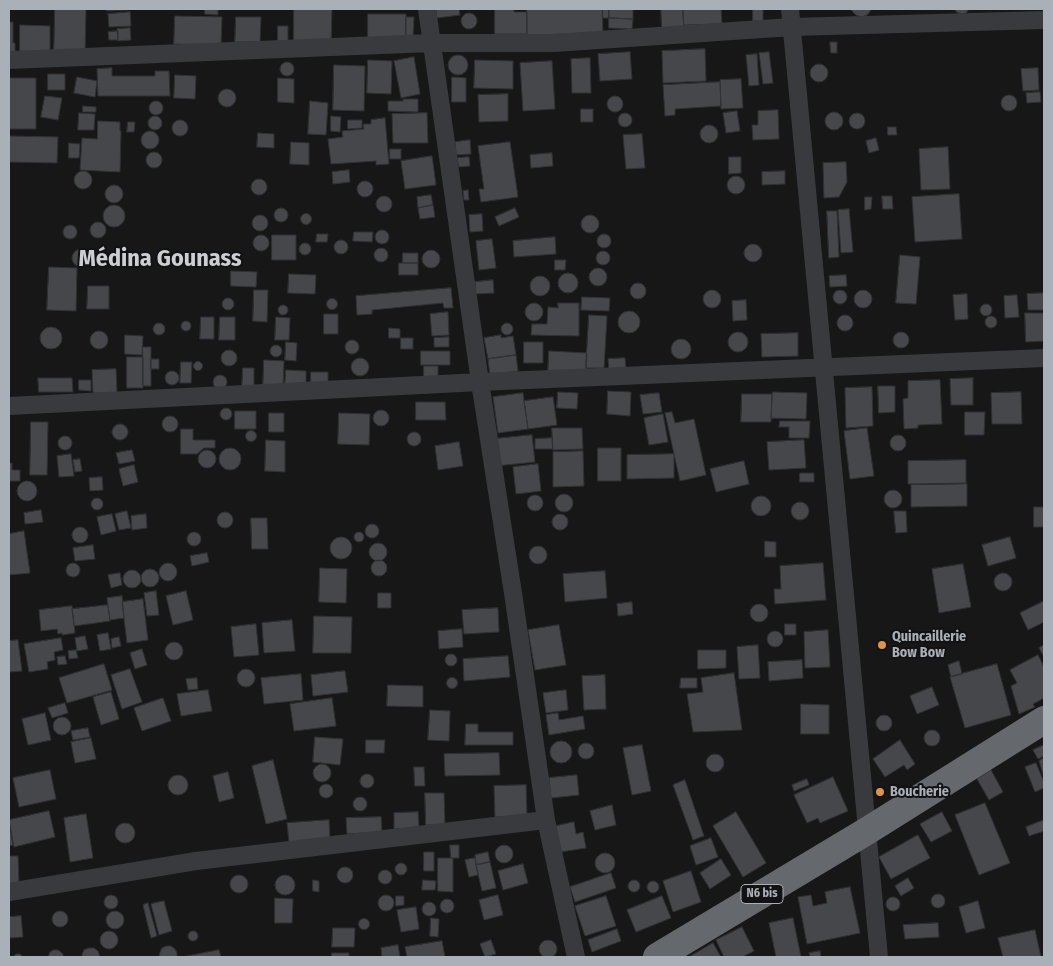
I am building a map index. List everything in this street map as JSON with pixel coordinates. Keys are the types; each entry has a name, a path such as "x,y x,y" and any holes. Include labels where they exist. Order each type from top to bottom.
{"highway":[{"name":"N6 bis","path":"658,957 867,831 1044,720"}],"street":[{"path":"427,9 480,382 546,820 576,957"},
{"path":"790,9 879,957"},
{"path":"9,60 431,43 554,43 792,27 1044,20"},
{"path":"9,406 480,382 1044,358"},
{"path":"9,892 196,861 546,820"}],"building":[{"path":"55,9 86,9 85,52 54,51"},
{"path":"107,9 128,9 128,10 107,11"},
{"path":"205,9 218,9 218,15 205,14"},
{"path":"294,9 332,9 331,44 294,44"},
{"path":"436,9 459,9 460,15 437,18"},
{"path":"495,9 514,9 514,12 527,12 527,34 495,34"},
{"path":"527,9 602,9 603,32 528,36"},
{"path":"603,9 609,9 609,18 603,18"},
{"path":"609,9 633,9 633,19 609,18"},
{"path":"661,9 683,9 684,29 662,30"},
{"path":"683,9 721,9 722,24 684,25"},
{"path":"753,9 763,9 763,21 753,21"},
{"path":"851,9 872,9 867,15 862,17 856,15"},
{"path":"954,9 969,9 966,13 962,14"},
{"path":"130,12 131,26 109,27 108,14"},
{"path":"469,13 475,15 477,21 475,27 469,29 463,27 461,21 463,15"},
{"path":"368,14 406,14 406,39 368,38"},
{"path":"175,16 222,17 221,45 174,44"},
{"path":"236,17 261,17 260,42 235,42"},
{"path":"406,17 414,17 413,37 406,37"},
{"path":"609,18 633,19 632,29 609,28"},
{"path":"9,22 13,22 15,55 9,55"},
{"path":"20,25 50,26 50,52 20,52"},
{"path":"278,26 288,26 288,42 278,42"},
{"path":"130,28 131,40 118,41 117,29"},
{"path":"118,31 118,40 109,40 108,32"},
{"path":"830,42 837,42 837,53 831,53"},
{"path":"705,49 706,81 663,83 662,51"},
{"path":"630,52 632,79 600,81 598,54"},
{"path":"769,52 773,83 763,84 759,53"},
{"path":"757,54 759,85 749,86 746,55"},
{"path":"454,55 462,55 468,61 468,69 462,75 454,75 448,69 448,61"},
{"path":"414,57 420,94 401,98 394,61"},
{"path":"590,58 591,93 572,93 571,59"},
{"path":"368,60 392,61 391,94 367,93"},
{"path":"475,60 513,61 513,89 474,88"},
{"path":"552,61 555,109 523,111 520,63"},
{"path":"284,62 290,62 294,69 290,76 284,76 280,72 280,66"},
{"path":"815,64 823,64 828,69 826,80 815,82 810,77 810,69"},
{"path":"334,65 365,66 364,111 333,110"},
{"path":"112,68 112,76 155,76 155,71 169,71 170,96 98,96 97,69"},
{"path":"1038,68 1039,90 1023,91 1021,69"},
{"path":"48,74 65,74 65,90 48,90"},
{"path":"175,75 196,76 195,99 174,98"},
{"path":"77,77 97,81 95,97 74,93"},
{"path":"452,77 466,78 466,102 452,102"},
{"path":"9,78 36,78 36,129 9,129"},
{"path":"278,78 294,79 294,103 278,102"},
{"path":"741,79 743,108 721,109 720,80"},
{"path":"720,82 721,106 675,109 675,115 665,116 663,85"},
{"path":"227,89 233,92 236,98 233,104 227,107 221,104 218,98 221,92"},
{"path":"1040,92 1041,102 1027,103 1026,93"},
{"path":"508,94 508,121 479,122 478,95"},
{"path":"1009,95 1015,97 1017,103 1015,109 1009,111 1003,109 1001,103 1003,97"},
{"path":"45,96 62,98 58,120 41,117"},
{"path":"615,96 623,104 615,112 607,104"},
{"path":"403,99 418,99 418,112 388,111 388,101 403,101"},
{"path":"153,101 159,101 163,108 159,115 153,115 149,111 149,105"},
{"path":"310,101 328,103 326,135 308,134"},
{"path":"83,106 96,107 96,112 83,112"},
{"path":"581,109 593,109 593,122 581,122"},
{"path":"778,110 779,139 753,140 752,125 758,125 758,111"},
{"path":"737,111 740,131 726,133 723,113"},
{"path":"834,112 840,115 843,121 840,127 834,130 828,127 825,121 828,115"},
{"path":"79,113 95,114 94,130 78,130"},
{"path":"427,113 428,143 393,143 392,114"},
{"path":"625,113 630,115 632,120 630,125 625,127 620,125 618,120 620,115"},
{"path":"857,113 863,115 865,121 863,127 857,129 851,127 849,121 851,115"},
{"path":"155,116 160,118 162,123 160,128 155,130 150,128 148,123 150,118"},
{"path":"331,116 341,117 340,132 331,131"},
{"path":"385,118 389,164 376,165 376,161 331,164 328,139 343,137 342,131 364,129 363,124 371,124 371,120"},
{"path":"180,120 188,128 180,136 172,128"},
{"path":"348,120 362,120 362,128 348,129"},
{"path":"98,121 120,122 120,172 80,170 82,138 97,139"},
{"path":"128,122 135,122 134,132 127,132"},
{"path":"709,125 715,128 718,134 715,140 709,143 703,140 700,134 703,128"},
{"path":"888,127 896,127 897,135 888,135"},
{"path":"146,131 154,131 159,136 157,147 146,149 141,144 141,136"},
{"path":"258,133 274,134 274,148 257,147"},
{"path":"642,134 645,168 626,169 623,135"},
{"path":"9,136 58,137 57,163 9,162"},
{"path":"876,138 879,150 869,153 866,141"},
{"path":"470,140 471,154 456,155 455,142"},
{"path":"291,142 309,143 309,165 290,164"},
{"path":"510,142 518,197 481,202 479,189 484,189 478,146"},
{"path":"69,143 80,144 79,158 69,158"},
{"path":"948,147 950,189 921,190 919,149"},
{"path":"390,149 401,149 401,159 390,159"},
{"path":"151,152 157,152 162,157 160,166 151,168 146,163 146,157"},
{"path":"552,153 553,166 531,168 530,155"},
{"path":"432,156 436,185 405,189 401,161"},
{"path":"469,157 470,166 459,167 457,158"},
{"path":"729,157 741,157 741,173 729,174"},
{"path":"846,162 847,182 839,197 824,198 823,163"},
{"path":"349,170 350,182 333,184 332,172"},
{"path":"83,171 89,174 92,180 89,186 83,189 77,186 74,180 77,174"},
{"path":"785,171 785,184 762,185 762,172"},
{"path":"736,176 742,179 745,185 742,191 736,194 730,191 727,185 730,179"},
{"path":"259,179 265,181 267,187 265,193 259,195 253,193 251,187 253,181"},
{"path":"365,181 371,183 373,189 371,195 365,197 359,195 357,189 359,183"},
{"path":"110,185 118,185 123,190 121,201 110,203 105,198 105,190"},
{"path":"468,190 469,200 464,200 463,191"},
{"path":"959,194 962,239 915,242 912,197"},
{"path":"431,195 433,205 418,208 417,197"},
{"path":"384,196 392,204 384,212 376,204"},
{"path":"882,196 892,196 893,209 883,209"},
{"path":"865,197 872,197 871,209 865,210"},
{"path":"114,205 122,208 125,216 122,224 114,227 106,224 103,216 106,208"},
{"path":"433,205 435,217 420,219 418,208"},
{"path":"281,208 286,210 288,215 286,220 281,222 276,220 274,215 276,210"},
{"path":"515,208 519,217 499,226 495,217"},
{"path":"849,209 853,252 841,253 838,210"},
{"path":"827,211 837,211 839,257 829,258"},
{"path":"306,213 312,219 306,225 300,219"},
{"path":"482,214 483,231 470,232 469,215"},
{"path":"260,215 268,223 260,231 252,223"},
{"path":"586,215 594,215 599,220 597,231 586,233 581,228 581,220"},
{"path":"98,222 106,230 98,238 90,230"},
{"path":"70,225 75,227 77,232 75,237 70,239 65,237 63,232 65,227"},
{"path":"379,230 385,230 389,237 385,244 379,244 375,240 375,234"},
{"path":"354,232 373,232 372,242 353,241"},
{"path":"317,234 328,234 327,242 316,242"},
{"path":"601,234 607,234 611,241 607,248 601,248 597,244 597,238"},
{"path":"258,235 264,235 269,240 267,249 258,251 253,246 253,240"},
{"path":"272,235 296,235 296,260 272,260"},
{"path":"555,237 556,254 514,257 513,241"},
{"path":"492,239 496,268 479,270 476,241"},
{"path":"341,240 346,242 348,247 346,252 341,254 336,252 334,247 336,242"},
{"path":"305,243 311,249 305,255 299,249"},
{"path":"753,244 759,247 762,253 759,259 753,262 747,259 744,253 747,247"},
{"path":"381,248 386,250 388,255 386,260 381,262 376,260 374,255 376,250"},
{"path":"81,249 87,252 90,258 87,264 81,267 75,264 72,258 75,252"},
{"path":"431,250 437,253 440,259 437,265 431,268 425,265 422,259 425,253"},
{"path":"600,251 606,251 610,258 606,265 600,265 596,261 596,255"},
{"path":"403,253 418,253 418,263 403,263"},
{"path":"900,255 920,257 916,304 896,303"},
{"path":"555,260 566,260 565,270 555,270"},
{"path":"399,263 418,263 418,275 399,275"},
{"path":"49,267 77,268 76,311 47,310"},
{"path":"598,268 604,271 607,277 604,283 598,286 592,283 589,277 592,271"},
{"path":"231,271 257,272 256,287 231,286"},
{"path":"564,273 572,273 578,279 578,287 572,293 564,293 558,287 558,279"},
{"path":"289,274 316,275 315,294 288,293"},
{"path":"846,275 847,286 830,287 829,276"},
{"path":"540,276 547,279 550,286 547,293 540,296 533,293 530,286 533,279"},
{"path":"493,280 494,293 476,294 475,282"},
{"path":"638,283 644,285 646,291 644,297 638,299 632,297 630,291 632,285"},
{"path":"88,286 109,286 109,309 87,309"},
{"path":"451,288 453,308 444,308 443,303 372,310 372,314 357,315 356,296"},
{"path":"254,290 268,290 267,322 253,321"},
{"path":"712,290 718,293 721,299 718,305 712,308 706,305 703,299 706,293"},
{"path":"840,290 845,292 847,297 845,302 840,304 835,302 833,297 835,292"},
{"path":"863,290 869,293 872,299 869,305 863,308 857,305 854,299 857,293"},
{"path":"1044,293 1044,310 1028,310 1027,294"},
{"path":"967,294 968,319 955,320 953,295"},
{"path":"1017,295 1019,317 1005,318 1004,296"},
{"path":"582,297 610,298 609,311 581,310"},
{"path":"228,298 234,304 228,310 222,304"},
{"path":"332,298 338,304 332,310 326,304"},
{"path":"746,300 747,320 733,321 732,301"},
{"path":"534,303 540,306 543,312 540,318 534,321 528,318 525,312 528,306"},
{"path":"558,303 579,303 579,336 531,335 532,324 547,324 548,307 558,308"},
{"path":"986,304 992,310 986,316 980,310"},
{"path":"281,305 285,305 288,310 287,314 281,315 278,312 278,308"},
{"path":"629,311 637,314 640,322 637,330 629,333 621,330 618,322 621,314"},
{"path":"448,312 449,335 432,336 430,314"},
{"path":"1025,313 1044,313 1044,341 1026,342"},
{"path":"324,314 338,314 338,334 324,334"},
{"path":"589,315 607,316 604,368 586,368"},
{"path":"842,315 848,315 853,320 851,329 842,331 837,326 837,320"},
{"path":"993,316 996,317 996,327 989,328 986,327 985,320 986,317"},
{"path":"201,317 214,317 214,339 200,339"},
{"path":"220,317 235,317 235,340 219,340"},
{"path":"276,317 290,318 289,340 275,340"},
{"path":"184,321 188,321 191,326 190,330 184,331 181,328 181,324"},
{"path":"157,323 161,323 165,329 161,335 157,335 153,331 153,327"},
{"path":"507,323 513,329 507,335 501,329"},
{"path":"51,327 59,330 62,338 59,346 51,349 43,346 40,338 43,330"},
{"path":"389,328 400,329 400,338 389,338"},
{"path":"99,331 105,334 108,340 105,346 99,349 93,346 90,340 93,334"},
{"path":"738,332 745,335 748,342 745,349 738,352 731,349 728,342 731,335"},
{"path":"901,332 907,334 909,340 907,346 901,348 895,346 893,340 895,334"},
{"path":"798,333 798,356 762,357 761,334"},
{"path":"125,335 143,336 142,355 125,354"},
{"path":"501,335 501,338 513,336 516,355 488,359 484,338"},
{"path":"449,337 449,347 434,347 434,338"},
{"path":"401,338 413,338 413,349 401,349"},
{"path":"677,339 685,339 691,345 691,353 685,359 677,359 671,353 671,345"},
{"path":"349,340 355,340 359,347 355,354 349,354 345,350 345,344"},
{"path":"286,342 297,343 296,361 285,360"},
{"path":"524,342 543,342 543,363 524,363"},
{"path":"274,345 278,345 282,351 278,357 274,357 270,353 270,349"},
{"path":"143,347 151,347 151,386 143,386"},
{"path":"229,350 235,352 237,358 235,364 229,366 223,364 221,358 223,352"},
{"path":"421,351 450,351 450,365 421,365"},
{"path":"549,351 587,353 586,374 548,372"},
{"path":"516,355 518,371 490,375 488,359"},
{"path":"127,357 143,357 143,388 127,388"},
{"path":"360,358 366,361 369,367 366,373 360,376 354,373 351,367 354,361"},
{"path":"625,358 626,369 609,370 608,359"},
{"path":"151,359 159,359 159,369 151,369"},
{"path":"264,360 284,361 283,388 263,387"},
{"path":"181,362 192,362 191,383 180,383"},
{"path":"198,362 202,366 198,370 194,366"},
{"path":"424,366 438,366 438,378 424,377"},
{"path":"243,368 254,368 254,387 242,387"},
{"path":"116,369 117,393 93,393 92,370"},
{"path":"286,370 306,371 306,384 285,384"},
{"path":"169,371 175,371 179,378 175,385 169,385 165,381 165,375"},
{"path":"311,372 328,372 328,386 311,386"},
{"path":"220,375 225,377 227,382 225,387 220,389 215,387 213,382 215,377"},
{"path":"38,378 72,378 73,392 39,392"},
{"path":"973,378 973,405 951,405 950,379"},
{"path":"79,380 91,380 91,391 79,390"},
{"path":"940,380 942,424 918,425 918,428 904,429 903,399 908,398 908,381"},
{"path":"878,386 895,386 895,412 879,413"},
{"path":"872,387 873,426 846,428 845,388"},
{"path":"608,391 631,392 630,416 607,414"},
{"path":"558,392 578,393 577,409 557,408"},
{"path":"773,392 807,393 806,419 771,418"},
{"path":"1021,392 1022,424 992,424 991,393"},
{"path":"523,393 528,429 498,433 493,397"},
{"path":"659,393 662,412 643,414 640,395"},
{"path":"742,394 772,394 771,422 741,422"},
{"path":"553,397 557,425 528,429 524,401"},
{"path":"416,402 445,402 446,420 416,420"},
{"path":"226,408 232,414 226,420 220,414"},
{"path":"381,410 387,412 389,418 387,424 381,426 375,424 373,418 375,412"},
{"path":"235,411 256,411 256,429 235,429"},
{"path":"672,412 675,423 694,419 706,475 680,481 665,413"},
{"path":"965,412 985,412 984,435 965,435"},
{"path":"269,413 284,413 284,432 269,432"},
{"path":"339,413 370,414 369,445 338,444"},
{"path":"663,414 668,442 649,445 644,418"},
{"path":"167,416 173,416 178,421 176,430 167,432 162,427 162,421"},
{"path":"780,421 810,421 809,438 789,438 789,427 779,427"},
{"path":"31,422 48,422 47,475 30,475"},
{"path":"117,424 123,424 128,429 126,438 117,440 112,435 112,429"},
{"path":"552,428 582,428 583,449 553,450"},
{"path":"867,428 874,476 850,479 844,431"},
{"path":"181,429 193,429 193,440 215,440 215,448 204,448 197,454 181,454"},
{"path":"251,430 257,436 251,442 245,436"},
{"path":"411,432 417,432 421,439 417,446 411,446 407,442 407,436"},
{"path":"532,435 535,462 496,466 493,439"},
{"path":"898,435 906,443 898,451 890,443"},
{"path":"62,436 68,436 72,443 68,450 62,450 58,446 58,440"},
{"path":"552,438 553,449 535,449 535,439"},
{"path":"266,440 285,441 285,472 265,471"},
{"path":"804,440 806,468 769,470 767,442"},
{"path":"459,442 463,466 438,470 435,446"},
{"path":"230,448 238,451 241,459 238,467 230,470 222,467 219,459 222,451"},
{"path":"598,448 621,448 621,481 598,481"},
{"path":"132,450 135,461 119,464 116,453"},
{"path":"203,450 211,450 216,455 214,466 203,468 198,463 198,455"},
{"path":"583,451 584,486 553,487 553,452"},
{"path":"71,454 74,476 59,477 57,456"},
{"path":"674,454 674,478 627,479 627,455"},
{"path":"80,459 82,471 75,472 73,460"},
{"path":"966,460 966,483 908,484 908,461"},
{"path":"744,461 749,484 716,492 710,469"},
{"path":"9,463 12,463 12,470 20,470 20,481 9,481"},
{"path":"538,464 541,491 516,494 513,467"},
{"path":"134,465 138,482 123,486 119,469"},
{"path":"800,473 814,473 814,482 800,482"},
{"path":"102,477 103,490 90,491 89,478"},
{"path":"23,481 31,481 37,487 37,495 31,501 23,501 17,495 17,487"},
{"path":"967,484 967,506 911,507 911,485"},
{"path":"889,490 897,490 902,495 900,506 889,508 884,503 884,495"},
{"path":"564,494 570,497 573,503 570,509 564,512 558,509 555,503 558,497"},
{"path":"535,495 543,503 535,511 527,503"},
{"path":"761,496 768,499 771,506 768,513 761,516 754,513 751,506 754,499"},
{"path":"99,498 102,499 102,509 95,510 92,509 91,502 92,499"},
{"path":"800,502 808,507 809,511 804,519 800,520 792,515 791,511 796,503"},
{"path":"1034,507 1044,507 1044,527 1034,527"},
{"path":"41,510 43,522 25,524 24,513"},
{"path":"127,511 131,528 119,530 115,514"},
{"path":"894,511 906,511 907,532 896,533"},
{"path":"222,512 228,512 233,517 231,526 222,528 217,523 217,517"},
{"path":"112,514 116,531 101,535 97,517"},
{"path":"146,514 147,528 132,530 131,516"},
{"path":"560,514 566,516 568,522 566,528 560,530 554,528 552,522 554,516"},
{"path":"251,518 267,518 268,549 252,549"},
{"path":"372,524 377,526 379,531 377,536 372,538 367,536 365,531 367,526"},
{"path":"80,527 86,529 88,535 86,541 80,543 74,541 72,535 74,529"},
{"path":"24,531 30,573 9,575 9,534"},
{"path":"194,532 199,534 201,539 199,544 194,546 189,544 187,539 189,534"},
{"path":"357,532 361,532 364,537 363,541 357,542 354,539 354,535"},
{"path":"341,537 349,540 352,548 349,556 341,559 333,556 330,548 333,540"},
{"path":"1010,537 1016,558 988,566 982,545"},
{"path":"765,541 776,542 776,557 765,557"},
{"path":"378,543 384,546 387,552 384,558 378,561 372,558 369,552 372,546"},
{"path":"93,545 95,559 75,561 73,548"},
{"path":"538,546 544,549 547,555 544,561 538,564 532,561 529,555 532,549"},
{"path":"207,553 209,562 192,566 190,556"},
{"path":"379,560 387,568 379,576 371,568"},
{"path":"70,563 76,563 80,570 76,577 70,577 66,573 66,567"},
{"path":"168,563 174,566 177,572 174,578 168,581 162,578 159,572 162,566"},
{"path":"823,563 826,600 775,604 774,589 781,589 780,566"},
{"path":"963,564 971,607 939,613 932,569"},
{"path":"320,568 347,569 346,603 319,602"},
{"path":"150,569 156,572 159,578 156,584 150,587 144,584 141,578 144,572"},
{"path":"132,570 138,573 141,579 138,585 132,588 126,585 123,579 126,573"},
{"path":"605,571 607,598 565,602 563,574"},
{"path":"120,573 122,585 111,588 108,575"},
{"path":"1003,573 1009,576 1012,582 1009,588 1003,591 997,588 994,582 997,576"},
{"path":"156,591 159,615 147,616 144,593"},
{"path":"186,591 193,620 173,625 166,596"},
{"path":"378,593 391,593 391,608 378,608"},
{"path":"122,596 124,618 110,620 107,598"},
{"path":"143,599 148,640 127,643 122,602"},
{"path":"1044,601 1044,622 1028,630 1020,613"},
{"path":"632,602 633,614 618,616 617,604"},
{"path":"759,604 765,607 768,613 765,619 759,622 753,619 750,613 753,607"},
{"path":"108,605 110,621 74,626 72,609"},
{"path":"72,606 75,633 62,635 62,633 58,634 57,629 41,631 39,610"},
{"path":"498,608 499,632 464,634 462,610"},
{"path":"314,616 352,617 351,653 313,653"},
{"path":"292,620 295,651 264,653 262,623"},
{"path":"256,624 259,655 234,657 231,627"},
{"path":"785,624 796,624 796,635 785,635"},
{"path":"559,625 566,665 535,670 528,630"},
{"path":"462,629 463,647 439,649 438,631"},
{"path":"828,630 830,667 805,668 804,632"},
{"path":"775,631 783,639 775,647 767,639"},
{"path":"108,633 111,649 100,651 97,635"},
{"path":"85,636 88,649 77,651 75,638"},
{"path":"119,637 121,646 112,648 111,639"},
{"path":"61,638 63,650 54,652 55,660 47,662 48,669 29,672 24,644"},
{"path":"18,640 22,671 9,672 9,641"},
{"path":"174,642 180,645 183,651 180,657 174,660 168,657 165,651 168,645"},
{"path":"758,645 760,678 739,679 737,647"},
{"path":"1044,645 1044,657 1039,648"},
{"path":"142,649 147,665 135,669 130,653"},
{"path":"76,650 78,658 69,659 68,651"},
{"path":"698,650 726,650 726,668 698,669"},
{"path":"451,654 457,660 451,666 445,660"},
{"path":"1038,655 1044,667 1044,698 1033,704 1035,707 1019,714 1011,686 1017,683 1010,670"},
{"path":"65,656 67,664 58,665 57,657"},
{"path":"508,656 510,677 464,681 463,659"},
{"path":"802,660 803,678 769,681 768,662"},
{"path":"959,661 962,674 951,677 948,665"},
{"path":"104,664 112,690 67,703 59,678"},
{"path":"997,664 1011,715 965,728 950,677"},
{"path":"130,669 142,702 122,709 111,675"},
{"path":"246,669 252,672 255,678 252,684 246,687 240,684 237,678 240,672"},
{"path":"345,671 348,692 313,696 311,675"},
{"path":"734,673 742,730 693,732 687,694 703,692 701,678"},
{"path":"301,674 303,700 264,704 261,678"},
{"path":"605,675 606,709 584,710 582,676"},
{"path":"452,677 458,683 452,689 446,683"},
{"path":"197,678 198,689 188,690 186,679"},
{"path":"681,678 697,678 697,688 680,688"},
{"path":"388,685 423,686 423,707 387,706"},
{"path":"932,687 939,705 917,714 910,696"},
{"path":"208,690 212,711 181,716 177,694"},
{"path":"566,690 568,710 546,713 543,693"},
{"path":"111,692 119,719 101,725 93,697"},
{"path":"163,698 171,721 142,731 134,708"},
{"path":"332,698 336,726 294,731 290,704"},
{"path":"65,703 68,713 52,718 48,708"},
{"path":"801,704 829,705 829,734 801,734"},
{"path":"430,710 450,711 449,741 428,740"},
{"path":"45,713 51,740 28,745 22,719"},
{"path":"558,713 559,720 583,716 585,729 549,735 546,715"},
{"path":"881,715 887,715 892,720 890,729 881,731 876,726 876,720"},
{"path":"62,717 68,720 71,726 68,732 62,735 56,732 53,726 56,720"},
{"path":"466,724 478,724 478,732 513,732 513,745 465,745"},
{"path":"88,728 90,737 73,740 71,731"},
{"path":"929,730 935,730 940,735 938,744 929,746 924,741 924,735"},
{"path":"315,737 343,739 340,765 313,762"},
{"path":"91,738 96,759 75,763 71,742"},
{"path":"366,740 385,740 384,753 366,753"},
{"path":"900,740 915,764 907,770 904,765 885,777 873,759"},
{"path":"561,741 569,744 572,752 569,760 561,763 553,760 550,752 553,744"},
{"path":"583,743 589,743 594,748 592,757 583,759 578,754 578,748"},
{"path":"642,745 651,791 632,795 623,748"},
{"path":"1044,745 1044,756 1038,759 1033,750"},
{"path":"499,753 500,775 445,776 444,754"},
{"path":"715,754 721,757 724,763 721,769 715,772 709,769 706,763 709,757"},
{"path":"1044,758 1044,777 1039,761"},
{"path":"273,760 287,819 266,824 252,766"},
{"path":"1036,763 1044,782 1044,788 1035,792 1025,767"},
{"path":"322,764 328,767 331,773 328,779 322,782 316,779 313,773 316,767"},
{"path":"414,767 424,767 425,786 415,786"},
{"path":"50,770 56,799 19,807 13,778"},
{"path":"991,770 1003,792 989,800 977,779"},
{"path":"228,772 234,798 219,802 213,776"},
{"path":"364,774 370,774 374,781 370,788 364,788 360,784 360,778"},
{"path":"178,775 185,778 188,785 185,792 178,795 171,792 168,785 171,778"},
{"path":"577,775 579,795 551,798 549,778"},
{"path":"833,777 848,811 820,823 818,818 807,823 794,795"},
{"path":"807,779 809,785 794,791 792,785"},
{"path":"685,780 704,836 693,840 673,785"},
{"path":"323,784 329,784 333,791 329,798 323,798 319,794 319,788"},
{"path":"526,785 527,816 495,817 494,786"},
{"path":"425,793 444,793 445,825 426,825"},
{"path":"357,797 363,797 367,804 363,811 357,811 353,807 353,801"},
{"path":"985,803 1010,863 979,875 955,815"},
{"path":"612,805 616,825 595,830 590,811"},
{"path":"49,811 55,837 14,847 9,820"},
{"path":"418,812 419,828 394,829 394,813"},
{"path":"736,812 766,863 743,877 713,826"},
{"path":"942,812 952,831 931,842 920,824"},
{"path":"86,814 93,858 70,862 64,818"},
{"path":"381,817 382,832 347,834 346,818"},
{"path":"329,820 330,839 289,842 287,823"},
{"path":"1044,820 1044,831 1029,836 1026,827"},
{"path":"574,822 576,834 583,832 586,848 560,852 556,826"},
{"path":"9,823 13,845 9,846"},
{"path":"121,823 129,823 135,829 135,837 129,843 121,843 115,837 115,829"},
{"path":"918,835 930,858 891,879 879,857"},
{"path":"711,838 718,857 696,865 690,846"},
{"path":"450,845 459,845 459,858 451,858"},
{"path":"504,845 510,848 513,854 510,860 504,863 498,860 495,854 498,848"},
{"path":"424,852 434,852 434,871 424,871"},
{"path":"488,852 490,862 476,865 475,855"},
{"path":"605,853 612,856 615,863 612,870 605,873 598,870 595,863 598,856"},
{"path":"9,856 18,856 19,885 9,885"},
{"path":"438,858 453,858 453,892 438,891"},
{"path":"475,858 478,875 469,877 465,860"},
{"path":"721,859 731,875 710,889 700,873"},
{"path":"490,862 496,888 482,891 476,865"},
{"path":"403,863 406,864 406,874 399,875 396,874 395,867 396,864"},
{"path":"523,864 528,883 503,890 498,871"},
{"path":"342,867 348,867 353,872 351,881 342,883 337,878 337,872"},
{"path":"385,870 390,872 392,877 390,882 385,884 380,882 378,877 380,872"},
{"path":"691,871 701,902 673,912 663,881"},
{"path":"611,873 616,888 575,902 570,887"},
{"path":"239,875 245,878 248,884 245,890 239,893 233,890 230,884 233,878"},
{"path":"285,875 292,878 295,885 292,892 285,895 278,892 275,885 278,878"},
{"path":"908,878 914,888 901,896 895,886"},
{"path":"313,880 319,881 319,892 313,891"},
{"path":"423,880 436,881 435,890 422,890"},
{"path":"632,880 636,880 640,886 636,892 632,892 628,888 628,884"},
{"path":"653,881 659,887 653,893 647,887"},
{"path":"850,887 860,933 807,944 798,897 811,895 813,906 827,903 825,892"},
{"path":"935,894 941,894 945,901 941,908 935,908 931,904 931,898"},
{"path":"111,895 116,897 118,902 116,907 111,909 106,907 104,902 106,897"},
{"path":"386,895 394,903 386,911 378,903"},
{"path":"498,895 503,915 484,920 479,900"},
{"path":"396,896 404,896 404,905 396,906"},
{"path":"606,896 616,926 585,936 575,906"},
{"path":"662,896 671,918 636,932 627,910"},
{"path":"890,897 896,897 900,904 896,911 890,911 886,907 886,901"},
{"path":"275,898 293,899 292,923 275,923"},
{"path":"447,899 452,901 454,906 452,911 447,913 442,911 440,906 442,901"},
{"path":"164,901 172,931 159,935 151,904"},
{"path":"978,901 985,928 966,933 959,907"},
{"path":"429,902 434,904 436,909 434,914 429,916 424,914 422,909 424,904"},
{"path":"148,903 157,936 151,938 143,905"},
{"path":"416,907 419,929 401,932 397,910"},
{"path":"60,911 68,919 60,927 52,919"},
{"path":"115,911 121,914 124,920 121,926 115,929 109,926 106,920 109,914"},
{"path":"21,916 23,937 9,938 9,917"},
{"path":"431,918 439,919 438,937 430,936"},
{"path":"793,918 801,957 776,957 769,923"},
{"path":"362,919 366,919 369,924 368,928 362,929 359,926 359,922"},
{"path":"938,923 939,937 905,939 903,925"},
{"path":"742,927 754,951 742,957 724,957 716,940"},
{"path":"333,928 355,928 354,947 332,947"},
{"path":"617,929 621,941 592,952 588,940"},
{"path":"1035,930 1041,957 1003,957 998,938"},
{"path":"105,931 113,931 118,936 116,947 105,949 100,944 100,936"},
{"path":"191,931 195,931 198,936 197,940 191,941 188,938 188,934"},
{"path":"491,940 496,954 485,957 480,944"},
{"path":"548,940 554,943 557,949 554,955 548,958 542,955 539,949 542,943"},
{"path":"442,941 445,957 407,957 405,947"},
{"path":"713,943 721,957 689,957"},
{"path":"398,945 400,957 382,957 381,948"},
{"path":"167,946 175,949 177,957 159,957 162,948"},
{"path":"94,948 98,951 100,957 82,957 84,950"},
{"path":"58,950 64,957 48,957 50,952"},
{"path":"219,950 221,957 182,957"},
{"path":"820,951 821,957 810,957 809,953"},
{"path":"332,953 349,953 349,957 332,957"},
{"path":"16,954 20,954 23,957 13,957"}],"place":[{"name":"Quincaillerie Bow Bow","path":"882,645"},
{"name":"Boucherie","path":"880,792"}],"district":[{"name":"Médina Gounass","path":"160,259"}]}
